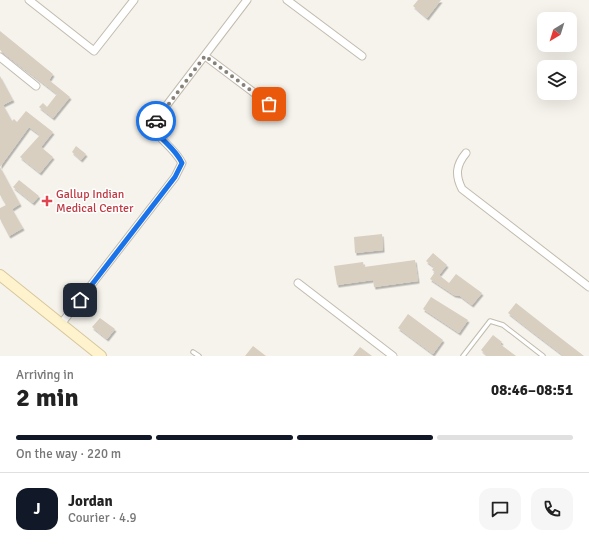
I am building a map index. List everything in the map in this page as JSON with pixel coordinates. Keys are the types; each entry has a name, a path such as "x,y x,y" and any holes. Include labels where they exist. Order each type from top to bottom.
{"main road":[{"path":"0,275 101,356"}],"street":[{"path":"29,0 94,51 134,0"},
{"path":"60,324 175,177 182,163 176,152 161,140 153,128 157,118 247,0"},
{"path":"287,0 362,56"},
{"path":"205,56 269,104"},
{"path":"0,58 36,86"},
{"path":"466,152 459,164 457,172 458,180 462,189 589,288"},
{"path":"298,283 393,356"}],"lane":[{"path":"469,356 464,354 490,321 503,325 543,356"},
{"path":"194,352 199,356"}],"building":[{"path":"418,0 441,0 427,18 413,6"},
{"path":"0,31 53,74 49,80 70,97 53,118 39,107 43,103 47,107 57,94 0,50"},
{"path":"0,76 13,100 3,105 12,121 14,119 17,122 26,111 53,132 41,147 53,157 40,173 20,157 40,135 29,127 0,167"},
{"path":"76,146 86,154 81,160 72,152"},
{"path":"0,167 20,204 12,209 23,228 9,236 0,219 0,208 6,205 0,195"},
{"path":"19,180 39,196 33,203 13,187"},
{"path":"382,234 383,250 355,253 354,237"},
{"path":"433,253 447,265 439,275 449,283 456,274 482,293 472,305 460,296 454,295 430,279 435,272 432,270 434,267 426,261"},
{"path":"415,260 418,281 374,287 373,280 337,285 334,266 363,262 364,267"},
{"path":"431,297 468,320 459,333 423,309"},
{"path":"516,303 584,356 564,356 508,313"},
{"path":"408,314 443,340 433,354 398,328"},
{"path":"100,318 115,329 107,339 92,327"},
{"path":"493,335 502,342 500,344 516,356 488,356 481,350"},
{"path":"253,346 266,356 245,356"},
{"path":"360,347 372,356 353,356"}],"way so far":[{"path":"156,121 205,56 269,104"}],"place":[{"name":"Gallup Indian Medical Center","path":"47,201"}],"route":[{"path":"80,300 175,177 182,163 176,152 161,140 153,128 156,121"}]}
